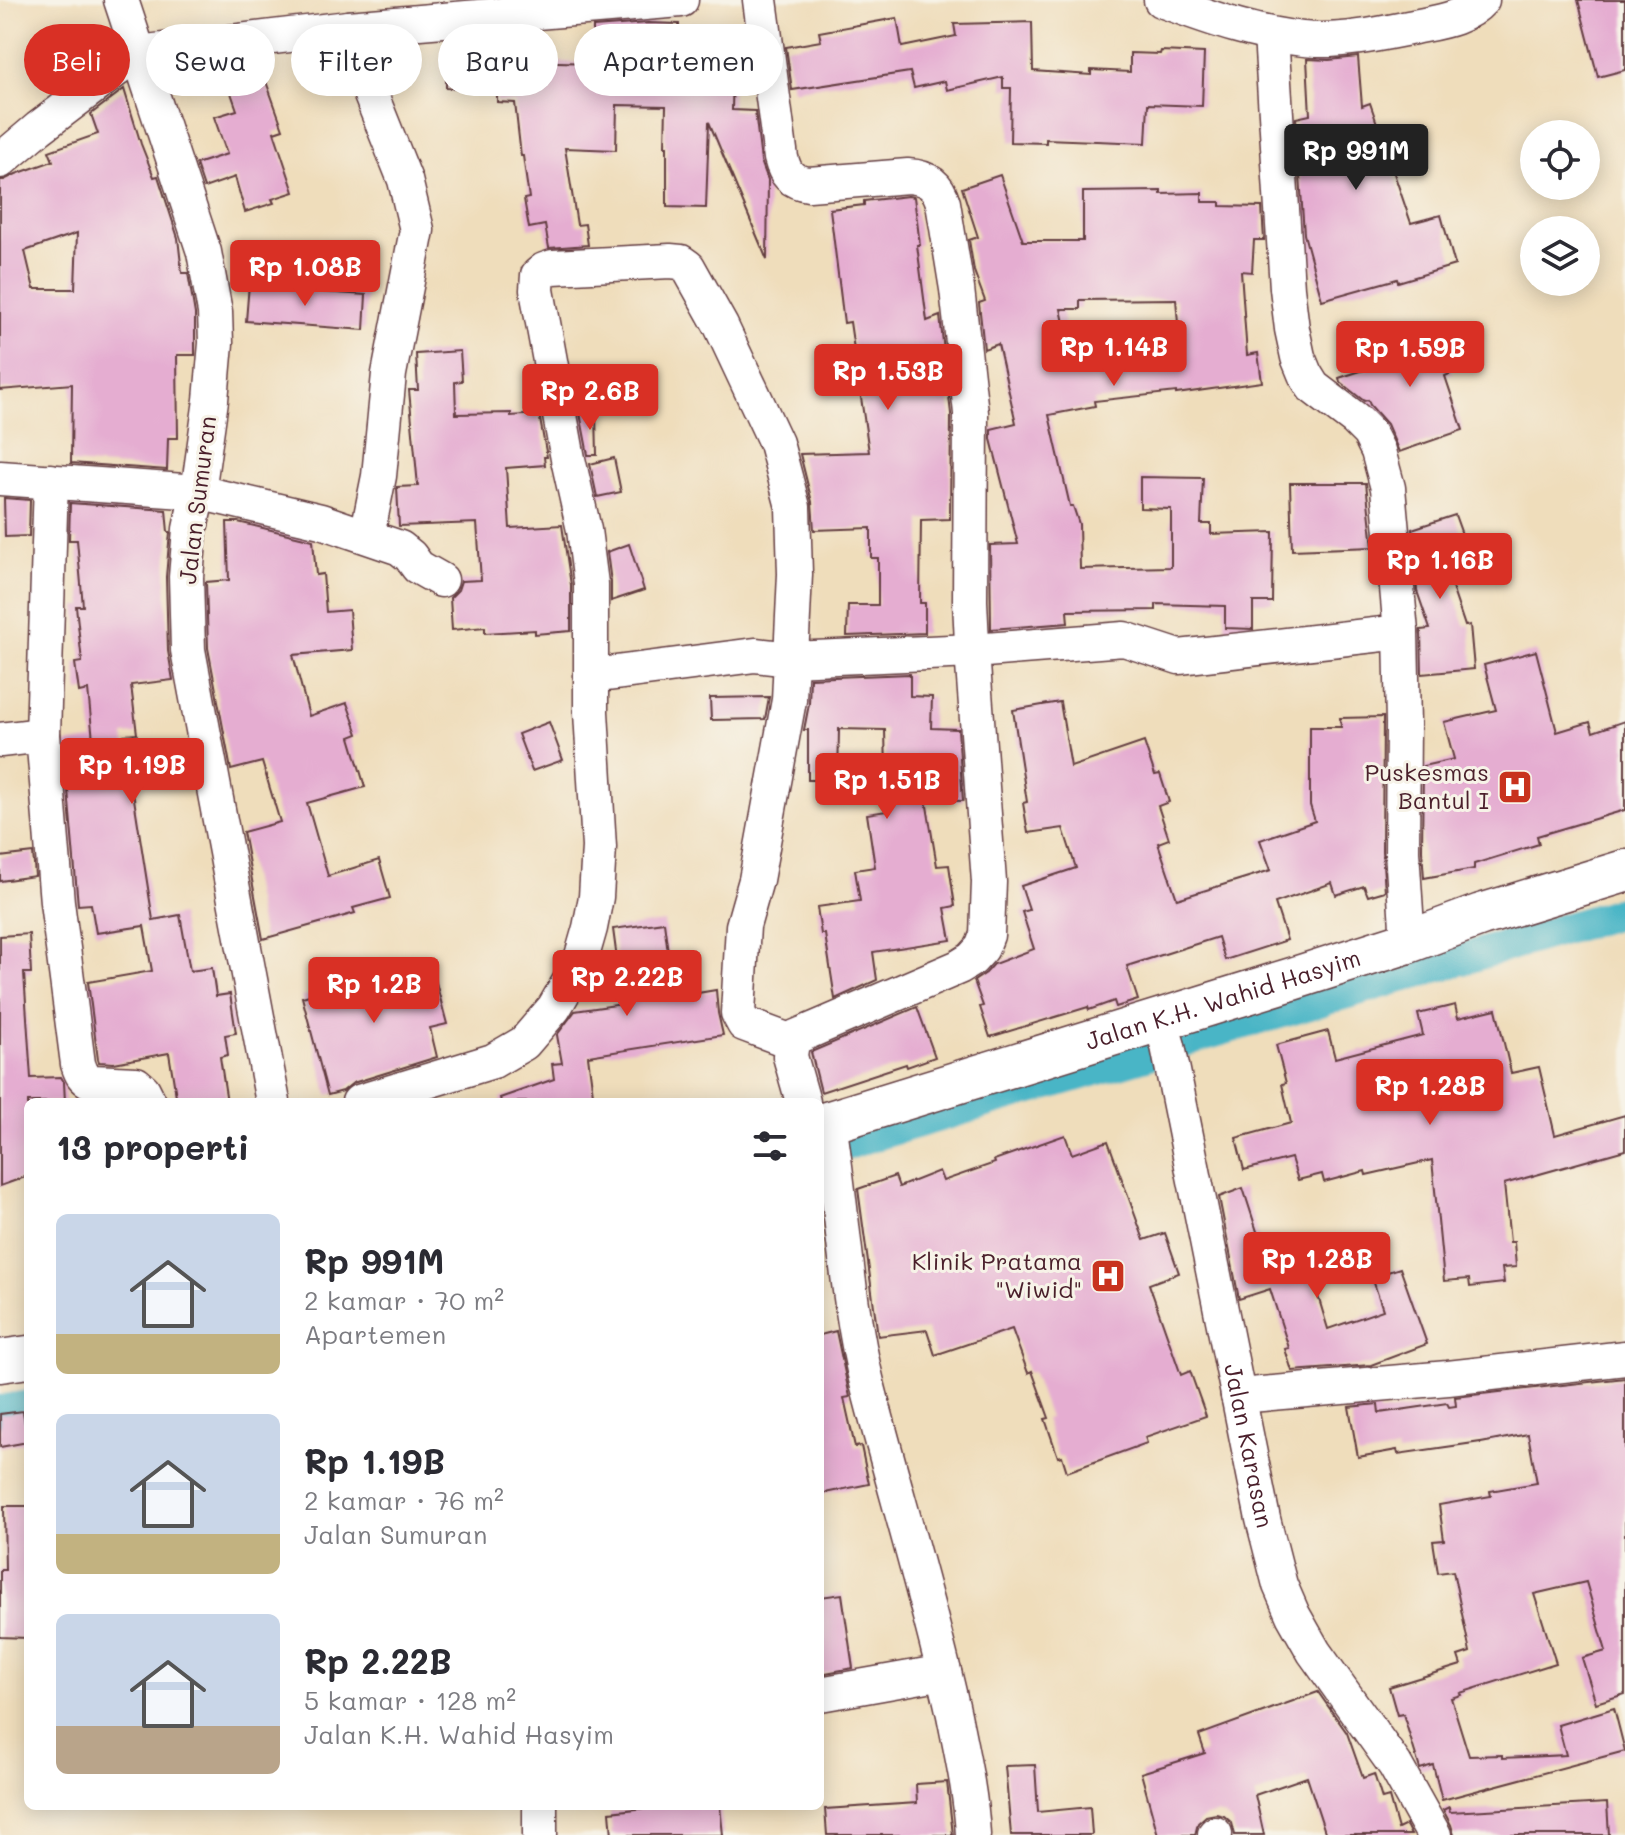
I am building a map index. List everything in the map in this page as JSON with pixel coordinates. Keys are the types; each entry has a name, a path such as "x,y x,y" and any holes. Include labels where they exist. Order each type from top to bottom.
{"main road":[{"name":"Jalan K.H. Wahid Hasyim","path":"824,1123 1164,1032 1481,915 1625,871"},
{"path":"0,1361 24,1358"}],"street":[{"name":"Jalan Sumuran","path":"121,0 204,252 215,312 211,400 190,529 186,577 188,650 272,1098"},
{"path":"396,24 681,0"},
{"path":"760,0 781,158 784,171 791,179 809,184 920,176 935,185 941,194 953,261 971,413 970,587 989,882 987,935 982,948 959,967 805,1033 792,1042 790,1056 809,1098"},
{"path":"1161,0 1271,35 1318,40 1370,35 1438,22 1469,12 1482,0"},
{"path":"0,161 138,53 291,35"},
{"path":"1271,35 1287,288 1298,357 1313,387 1369,433 1378,451 1388,488 1401,632 1402,851 1408,942"},
{"path":"367,536 379,476 389,374 417,230 405,180 371,96"},
{"path":"372,1098 493,1061 524,1043 554,1008 571,979 590,928 599,847 591,712 591,584 589,556 537,290 538,275 553,267 670,261 681,262 688,267 776,443 793,507 795,574 789,700 756,880 743,926 738,1013 744,1024 792,1042"},
{"path":"0,478 198,492 321,521 367,536 400,548 418,567 441,580"},
{"path":"51,481 43,735 57,902 78,1064 82,1075 92,1082 136,1084 147,1098"},
{"path":"592,676 755,655 791,659 973,651 1124,639 1179,657 1401,632"},
{"path":"0,740 43,735"},
{"name":"Jalan Karasan","path":"1164,1032 1263,1519 1280,1585 1314,1652 1395,1765 1434,1835"},
{"path":"824,1135 836,1179 847,1274 868,1384 944,1672 966,1774 973,1835"},
{"path":"1238,1396 1448,1378 1625,1358"},
{"path":"824,1693 944,1672"},
{"path":"540,1810 540,1835"}],"building":[{"path":"1578,0 1625,0 1625,70 1598,77"},
{"path":"897,18 902,47 956,36 954,24 1032,22 1033,71 1091,75 1091,70 1130,72 1130,53 1204,53 1202,106 1148,104 1146,143 1046,139 1046,143 1010,142 1011,88 1003,88 1003,77 947,90 945,81 914,88 910,72 792,90 786,47 821,41 819,32"},
{"path":"1358,57 1362,106 1370,103 1411,223 1441,215 1455,265 1322,300 1304,234 1296,118 1310,115 1307,59"},
{"path":"558,62 574,62 574,96 732,96 732,110 755,111 761,161 768,180 767,260 709,122 706,208 667,207 666,106 617,105 616,150 565,148 577,225 585,224 588,245 549,248 545,225 529,228 524,199 529,198 515,103 497,102 497,96 558,96"},
{"path":"115,96 126,96 141,144 154,177 158,176 178,238 182,273 188,273 195,314 195,355 177,355 178,438 168,438 167,470 71,463 72,384 0,390 0,180 53,161 49,151 98,134 91,114","holes":["77,233 75,289 34,289 25,251"]},
{"path":"232,96 271,96 283,129 274,132 294,192 272,199 274,203 245,212 235,177 204,188 196,164 227,154 214,117 237,110"},
{"path":"1000,175 1023,241 1083,241 1083,192 1202,193 1202,202 1220,202 1220,206 1262,207 1264,240 1254,240 1252,272 1241,271 1247,355 1258,353 1262,382 1094,401 1095,406 1049,415 1070,506 1073,506 1079,524 1080,569 1171,567 1171,509 1140,508 1140,477 1203,478 1201,524 1211,524 1211,534 1273,532 1272,602 1253,602 1253,629 1225,628 1225,606 1156,604 1156,610 1067,611 1068,623 991,629 990,545 1018,544 991,429 1016,423 998,344 984,349 979,303 985,301 974,271 969,240 978,237 962,188","holes":["1176,299 1181,360 1130,367 1130,363 1087,367 1085,361 1073,364 1061,309 1080,309 1080,300"]},
{"path":"914,197 927,321 940,316 951,414 950,519 921,520 920,603 925,603 925,633 847,636 848,605 878,605 878,558 871,558 871,528 814,530 812,502 800,454 869,452 850,322 844,323 830,209"},
{"path":"249,284 366,295 364,330 246,321"},
{"path":"1441,327 1452,373 1445,376 1463,430 1399,452 1387,424 1368,400 1364,401 1339,378 1370,368 1365,351"},
{"path":"460,351 462,381 455,382 456,414 539,414 547,457 544,457 545,465 506,468 510,528 562,525 571,585 571,631 535,634 535,630 485,633 485,627 452,630 450,598 461,581 481,580 477,523 399,526 397,487 418,486 409,390 418,390 416,354"},
{"path":"596,412 597,455 588,455 580,413"},
{"path":"614,458 621,492 597,497 590,464"},
{"path":"1290,483 1366,483 1373,547 1292,550"},
{"path":"4,498 30,500 29,536 5,537"},
{"path":"70,503 166,510 170,532 166,577 168,651 173,680 131,685 137,734 124,735 153,920 180,915 190,971 212,968 216,996 230,994 236,1033 225,1035 228,1055 220,1057 226,1098 176,1098 169,1053 114,1063 99,1062 98,1059 88,982 152,971 144,926 96,933 91,904 78,905 64,744 93,740 88,690 79,692 75,663 82,662 76,606 83,606 77,540 69,540"},
{"path":"1455,515 1464,540 1439,549 1465,626 1470,625 1474,669 1422,674 1421,630 1430,629 1417,591 1412,529"},
{"path":"227,522 313,540 316,575 323,574 326,612 349,610 352,650 293,655 309,716 347,703 358,734 350,737 365,787 307,803 328,876 379,860 390,898 353,908 355,913 263,939 243,832 280,822 262,762 231,770 208,648 206,582 229,580"},
{"path":"629,544 644,590 611,601 607,552"},
{"path":"1536,651 1557,732 1590,722 1593,732 1625,721 1625,810 1537,836 1539,844 1474,864 1474,869 1424,878 1423,766 1454,759 1444,722 1496,710 1484,665"},
{"path":"910,674 910,696 932,697 931,728 958,729 963,801 926,800 937,866 949,865 955,906 945,908 951,940 873,952 877,980 835,999 825,934 821,934 817,907 860,901 855,870 875,867 867,814 887,811 885,730 839,729 838,780 808,780 808,730 804,730 810,678"},
{"path":"769,697 765,719 711,720 710,698"},
{"path":"1060,702 1071,767 1144,742 1155,775 1160,774 1169,802 1158,806 1169,839 1158,843 1177,899 1271,870 1260,840 1315,821 1310,805 1310,727 1341,727 1340,718 1383,717 1382,851 1385,891 1368,896 1364,886 1336,895 1332,883 1275,903 1287,940 1225,960 1218,937 1127,966 1138,1000 1116,1007 1114,1001 1089,1010 1088,1007 990,1037 974,981 994,964 1034,949 1022,912 1029,910 1021,886 1076,868 1063,828 1028,833 1023,803 1027,802 1013,710"},
{"path":"549,722 563,760 532,771 518,734"},
{"path":"33,853 35,876 0,881 0,857"},
{"path":"664,922 674,997 716,990 723,1035 588,1056 593,1098 500,1098 554,1079 552,1064 562,1063 557,1035 575,1011 623,1004 613,929"},
{"path":"29,934 31,973 24,973 31,1078 61,1077 65,1098 24,1098 24,1177 0,1186 0,936"},
{"path":"407,961 412,981 434,975 447,1024 430,1028 437,1057 353,1083 343,1091 328,1095 302,997 339,987 337,980"},
{"path":"1455,1005 1458,1018 1496,1009 1511,1073 1539,1067 1555,1135 1625,1115 1625,1150 1504,1184 1516,1267 1502,1268 1504,1283 1470,1287 1469,1279 1444,1281 1432,1160 1366,1175 1365,1171 1324,1182 1322,1174 1298,1180 1291,1158 1244,1170 1236,1138 1291,1123 1282,1084 1286,1083 1276,1045 1328,1031 1335,1058 1423,1035 1418,1014"},
{"path":"917,1007 935,1057 821,1092 811,1052"},
{"path":"1065,1135 1072,1154 1108,1141 1144,1240 1165,1233 1179,1273 1149,1284 1181,1375 1190,1371 1206,1416 1145,1437 1147,1443 1067,1472 1062,1456 1058,1457 1045,1419 1049,1418 1032,1371 1028,1373 1012,1329 935,1355 927,1330 878,1336 858,1189 895,1176 899,1187 939,1171 943,1181"},
{"path":"1243,1188 1262,1247 1280,1241 1285,1253 1314,1243 1323,1272 1312,1276 1328,1329 1383,1310 1372,1277 1400,1268 1427,1344 1371,1365 1292,1371 1285,1349 1289,1348 1270,1289 1239,1299 1219,1197"},
{"path":"836,1331 850,1397 844,1398 855,1447 861,1446 869,1484 824,1493 824,1334"},
{"path":"1625,1378 1625,1694 1596,1703 1582,1658 1606,1651 1586,1582 1534,1594 1556,1663 1451,1698 1469,1756 1566,1755 1558,1725 1614,1708 1625,1751 1442,1800 1433,1765 1420,1769 1403,1714 1397,1715 1389,1687 1461,1665 1458,1656 1470,1652 1453,1571 1438,1573 1433,1541 1444,1540 1439,1505 1491,1496 1490,1491 1537,1483 1528,1434 1481,1443 1398,1454 1397,1450 1358,1457 1349,1407 1378,1404 1379,1413 1447,1403 1449,1407 1456,1406 1455,1397"},
{"path":"23,1411 24,1443 0,1447 0,1414"},
{"path":"4,1506 24,1506 24,1638 0,1637 0,1570 5,1570"},
{"path":"842,1594 853,1668 824,1673 824,1596"},
{"path":"1318,1692 1347,1733 1363,1778 1374,1774 1382,1799 1389,1797 1398,1829 1406,1825 1411,1835 1326,1835 1307,1777 1255,1795 1264,1835 1235,1835 1232,1823 1216,1814 1206,1816 1198,1823 1195,1835 1158,1835 1141,1773 1205,1753 1199,1735"},
{"path":"1035,1765 1038,1812 1090,1807 1092,1835 1011,1835 1005,1766"},
{"path":"947,1782 953,1835 827,1835 825,1809 917,1803 916,1784"},
{"path":"1607,1803 1609,1835 1454,1835 1443,1810 1449,1807 1450,1812"},
{"path":"720,1810 723,1835 612,1835 610,1812"}],"waterway":[{"path":"824,1153 1181,1042 1625,911"},
{"path":"0,1411 24,1407"}],"place":[{"name":"Puskesmas Bantul I","path":"1515,787"},
{"name":"Klinik Pratama \"Wiwid\"","path":"1108,1276"}]}
